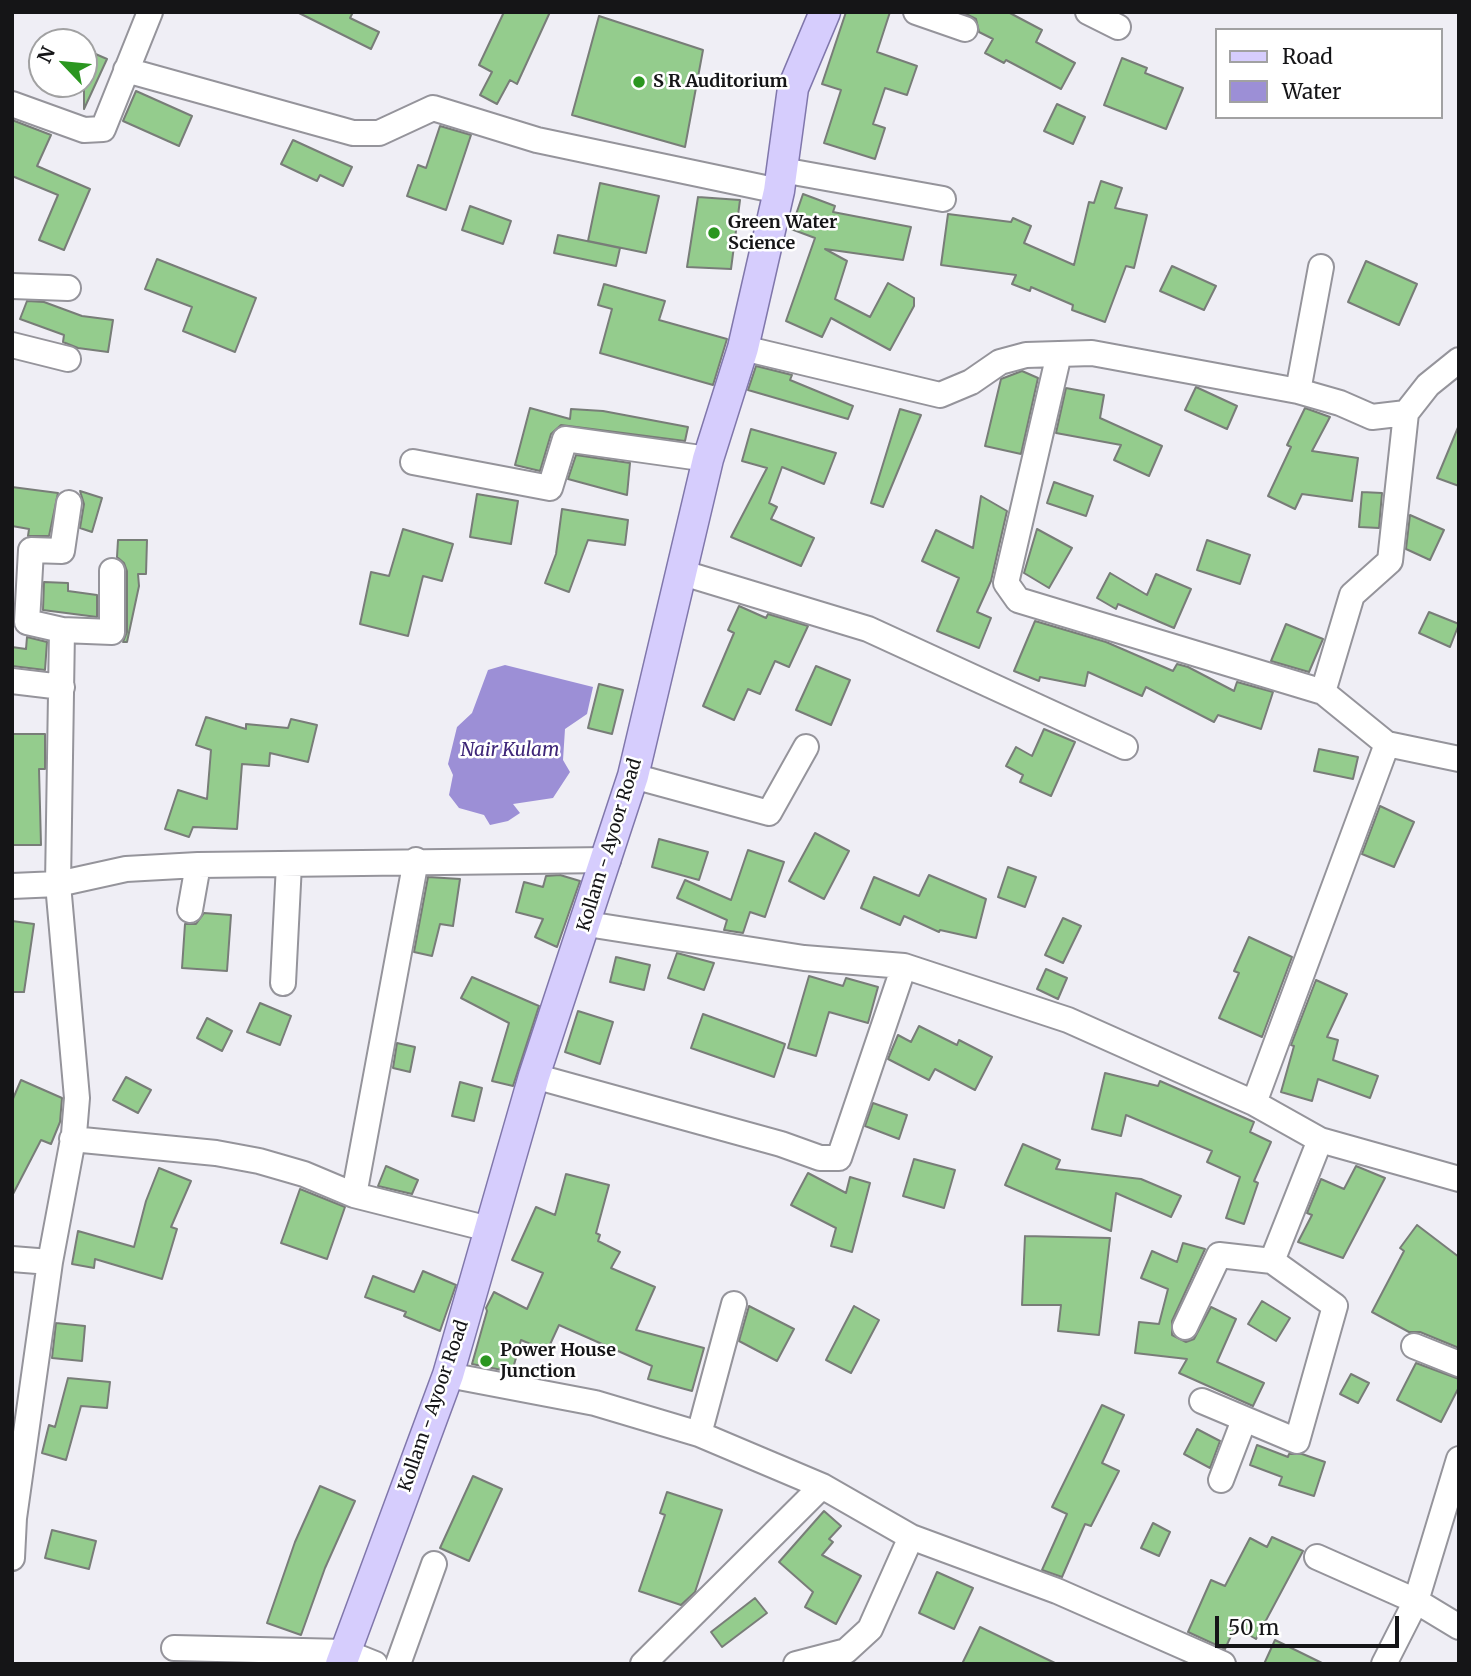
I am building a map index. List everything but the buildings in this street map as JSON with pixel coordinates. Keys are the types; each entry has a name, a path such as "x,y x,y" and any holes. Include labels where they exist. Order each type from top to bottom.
{"main road":[{"name":"Kollam - Ayoor Road","path":"343,1658 448,1375 534,1076 587,924 633,776 708,459 743,348 780,181 793,88 825,12"}],"street":[{"path":"12,104 84,130 103,129 150,12"},
{"path":"916,12 965,29"},
{"path":"1088,12 1118,27"},
{"path":"127,70 353,133 379,133 433,108 537,140 780,181 943,199"},
{"path":"1298,391 1321,267"},
{"path":"13,289 68,288"},
{"path":"12,345 68,359"},
{"path":"743,348 940,395 971,382 1000,362 1026,355 1092,353 1298,391 1340,403 1372,417 1406,413"},
{"path":"1059,354 1006,583 1018,600 1323,692 1387,744 1459,759"},
{"path":"1323,692 1352,595 1390,561 1406,413 1429,384 1459,360"},
{"path":"413,462 550,488 565,439 708,459"},
{"path":"69,503 62,551 32,550 27,622 62,630 112,632 113,571"},
{"path":"680,572 868,629 1125,747"},
{"path":"12,1558 14,1518 50,1262 77,1098 58,884 62,630"},
{"path":"12,681 62,687"},
{"path":"1254,1103 1387,744"},
{"path":"633,776 769,813 806,747"},
{"path":"12,886 58,884 126,869 198,865 416,860 608,860"},
{"path":"354,1195 416,860"},
{"path":"283,983 289,864"},
{"path":"190,910 198,865"},
{"path":"587,924 804,958 904,965 1068,1020 1254,1103 1320,1140 1459,1179"},
{"path":"534,1076 781,1144 820,1158 839,1158 904,965"},
{"path":"72,1139 216,1153 248,1159 304,1174 354,1195 489,1228"},
{"path":"1272,1261 1320,1140"},
{"path":"1185,1327 1219,1255 1272,1261 1335,1306 1297,1441 1202,1401"},
{"path":"12,1259 50,1262"},
{"path":"699,1434 734,1304"},
{"path":"1414,1346 1459,1363"},
{"path":"448,1375 595,1403 699,1434 822,1486 911,1537 1056,1591 1212,1662"},
{"path":"1222,1480 1244,1420"},
{"path":"1384,1664 1416,1601 1459,1459"},
{"path":"642,1664 822,1486"},
{"path":"796,1664 846,1651 870,1629 911,1537"},
{"path":"1317,1557 1416,1601 1459,1627"},
{"path":"398,1664 434,1564"},
{"path":"174,1648 343,1658 376,1664"}],"water":[{"name":"Nair Kulam","path":"505,665 593,687 587,714 565,729 563,760 570,772 553,798 513,804 520,813 508,821 490,825 484,815 459,808 449,795 453,775 448,764 457,727 472,713 488,670"}],"place":[{"name":"S R Auditorium","path":"639,82"},
{"name":"Green Water Science","path":"714,233"},
{"name":"Power House Junction","path":"486,1361"}]}
